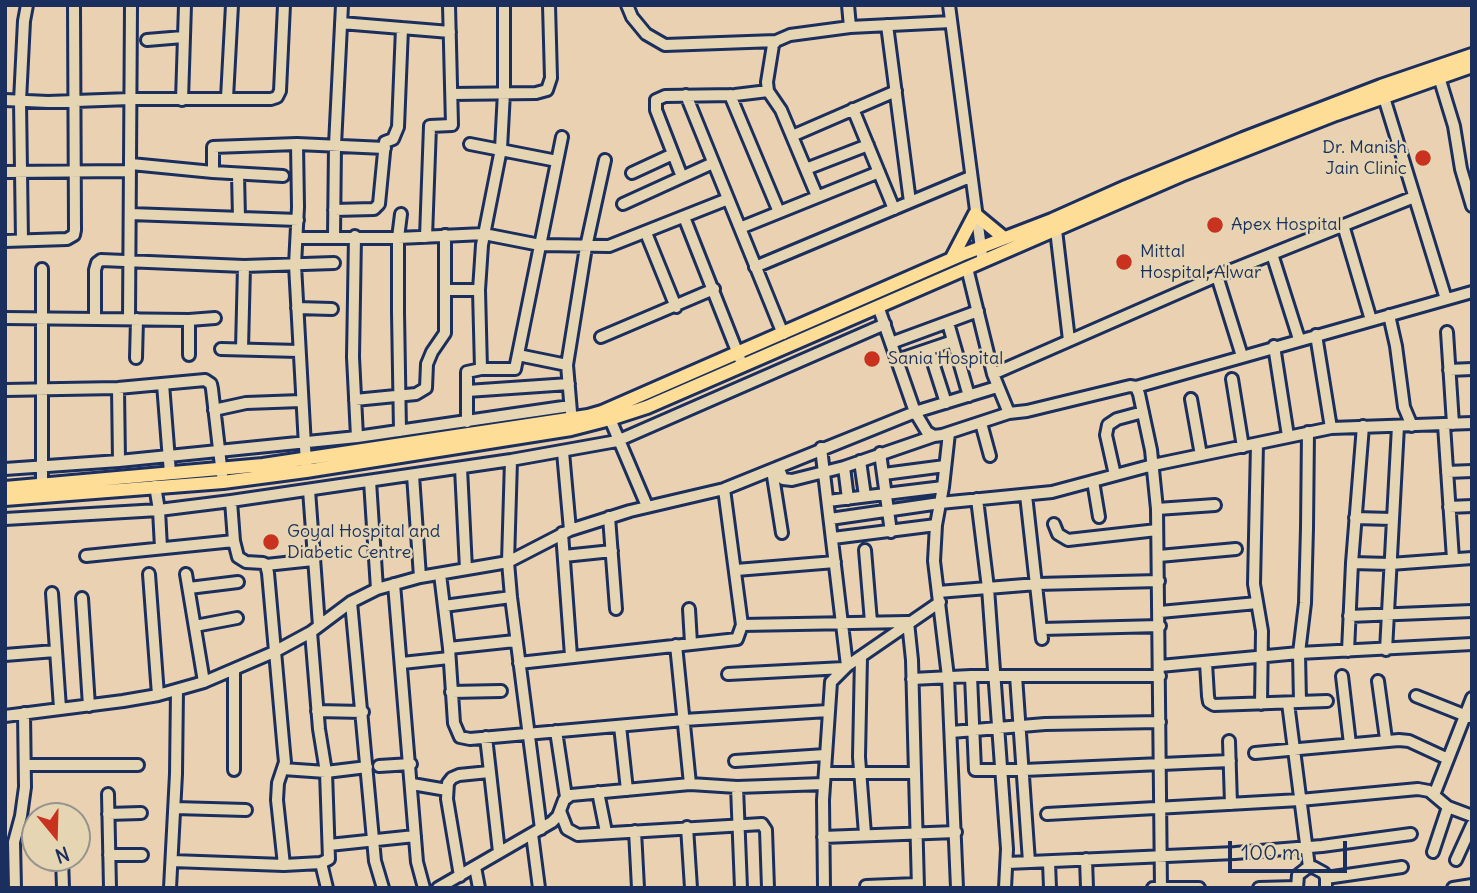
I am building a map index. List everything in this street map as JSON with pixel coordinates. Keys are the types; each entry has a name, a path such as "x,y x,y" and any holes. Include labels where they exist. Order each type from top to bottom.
{"main road":[{"path":"5,488 42,491 155,486 306,465 603,412 878,306 1472,55"},
{"path":"571,418 610,419 648,407 783,334 952,258 1243,139 1382,92 1472,66"},
{"path":"952,258 975,214 1004,238"},
{"path":"5,499 170,472 223,476"}],"street":[{"path":"22,240 20,101 27,5"},
{"path":"5,241 66,239 74,234 74,5"},
{"path":"131,5 130,262 136,358"},
{"path":"181,100 184,5"},
{"path":"227,98 232,5"},
{"path":"5,100 264,100 277,97 281,84 284,5"},
{"path":"334,237 335,145 342,5"},
{"path":"426,237 430,126 452,125 449,5"},
{"path":"481,369 479,290 484,234 501,149 504,5"},
{"path":"452,94 542,92 550,86 549,5"},
{"path":"627,5 632,17 646,34 665,45 776,41 790,35 850,27 951,22"},
{"path":"848,5 850,27"},
{"path":"949,5 982,261"},
{"path":"341,23 450,32"},
{"path":"887,24 909,202"},
{"path":"334,210 377,208 380,201 385,142 393,139 398,127 402,28"},
{"path":"147,40 183,37"},
{"path":"776,41 771,52 768,91 777,103 792,135 817,196"},
{"path":"1439,77 1454,126 1472,206"},
{"path":"682,177 655,103 665,96 730,95 768,91"},
{"path":"792,135 896,91"},
{"path":"1382,92 1446,299"},
{"path":"686,95 783,334"},
{"path":"730,95 779,212"},
{"path":"853,109 894,209"},
{"path":"467,422 467,372 481,369 515,369 562,137"},
{"path":"470,144 557,161"},
{"path":"297,145 298,220 295,265 306,465"},
{"path":"213,172 213,147 335,145 385,148"},
{"path":"806,169 869,145"},
{"path":"632,173 673,154"},
{"path":"5,469 219,452 467,422 571,418 567,365 586,247 605,160"},
{"path":"623,204 713,163"},
{"path":"5,172 76,172 130,167 282,176"},
{"path":"740,229 879,172"},
{"path":"238,174 239,218"},
{"path":"755,267 970,177"},
{"path":"993,374 1217,276 1414,197"},
{"path":"297,238 398,238 484,234 540,245 610,246 728,199"},
{"path":"400,431 398,238 401,214"},
{"path":"130,215 298,220"},
{"path":"684,217 740,359"},
{"path":"1343,225 1371,320"},
{"path":"1055,230 1069,340"},
{"path":"646,233 676,307"},
{"path":"355,400 420,393 426,388 426,364 445,333 445,235"},
{"path":"355,236 353,357 357,437"},
{"path":"1272,254 1299,339"},
{"path":"96,318 97,263 104,260 244,266 334,263"},
{"path":"242,349 244,266"},
{"path":"967,268 993,374 1009,413"},
{"path":"42,269 42,491"},
{"path":"1217,276 1242,356"},
{"path":"601,337 714,289"},
{"path":"445,290 479,290"},
{"path":"775,468 786,480 844,467 880,453 1009,413 1018,414 1130,386 1136,387 1472,292"},
{"path":"878,306 915,412 922,427 934,436"},
{"path":"298,308 332,309"},
{"path":"891,343 978,311"},
{"path":"1389,315 1404,407 1412,426"},
{"path":"5,318 215,318"},
{"path":"188,320 189,355"},
{"path":"948,323 969,396"},
{"path":"5,519 159,510 231,501 461,468 617,441 885,324"},
{"path":"1447,332 1447,472 1453,559"},
{"path":"1316,335 1331,428"},
{"path":"897,360 953,341"},
{"path":"1274,346 1288,436"},
{"path":"220,349 299,351"},
{"path":"929,350 946,403"},
{"path":"518,355 567,365"},
{"path":"1449,370 1472,369"},
{"path":"5,390 118,388 200,379 208,381 212,389 223,476"},
{"path":"1232,379 1244,447"},
{"path":"163,384 170,472"},
{"path":"467,391 569,384"},
{"path":"5,716 158,695 204,682 274,652 315,629 351,602 377,590 420,577 508,562 566,531 647,506 724,489 915,412 997,387"},
{"path":"1136,387 1153,465 1157,509 1161,887"},
{"path":"118,388 120,461"},
{"path":"1191,399 1201,455"},
{"path":"214,410 246,403 301,401"},
{"path":"1115,475 1106,435 1108,425 1117,419 1143,412"},
{"path":"610,419 617,441 647,506"},
{"path":"981,423 990,456"},
{"path":"830,519 940,503 1052,492 1153,465 1331,428 1472,423"},
{"path":"1348,651 1363,426"},
{"path":"1386,650 1398,426"},
{"path":"1308,432 1305,603 1294,702 1294,750 1309,867"},
{"path":"949,433 936,525 934,561 948,677 957,888"},
{"path":"1257,444 1254,583 1262,631 1261,704"},
{"path":"821,448 846,667"},
{"path":"563,452 566,531 564,556 571,656"},
{"path":"880,453 891,532"},
{"path":"511,460 508,562 515,641 529,733 539,888"},
{"path":"860,461 865,496"},
{"path":"884,474 945,466"},
{"path":"844,467 848,499"},
{"path":"461,468 466,569"},
{"path":"775,468 782,533"},
{"path":"1447,472 1472,471"},
{"path":"413,475 420,577"},
{"path":"370,481 377,590"},
{"path":"1093,481 1099,517"},
{"path":"155,486 161,548"},
{"path":"828,501 943,487"},
{"path":"519,663 691,643 733,641 740,637 742,625 724,489"},
{"path":"172,861 284,865 321,863 329,859 326,772 317,711 309,491"},
{"path":"1026,495 1042,634 1160,626"},
{"path":"977,499 995,676 1007,863 1005,888"},
{"path":"231,501 234,541 238,557 242,560 266,565 313,560"},
{"path":"1157,509 1215,505"},
{"path":"1449,507 1472,506"},
{"path":"609,517 616,609"},
{"path":"1355,518 1392,519"},
{"path":"1054,524 1058,534 1068,540 1157,530"},
{"path":"832,538 936,525"},
{"path":"86,556 234,541"},
{"path":"865,550 871,622"},
{"path":"1159,556 1236,550"},
{"path":"564,556 612,551"},
{"path":"1352,563 1391,564 1472,558"},
{"path":"736,570 835,562"},
{"path":"266,565 284,752 277,800 284,865"},
{"path":"149,573 158,695"},
{"path":"186,574 204,682"},
{"path":"440,574 457,735 464,738 828,711"},
{"path":"824,888 823,837 828,711 831,682 846,667 939,597 988,588 1037,584 1159,581"},
{"path":"189,588 238,582"},
{"path":"394,584 418,871 424,888"},
{"path":"52,593 60,708"},
{"path":"444,606 511,597"},
{"path":"82,598 89,706"},
{"path":"351,602 373,841 377,872 383,888"},
{"path":"1160,611 1257,603"},
{"path":"689,609 691,643"},
{"path":"1349,616 1472,611"},
{"path":"195,626 237,618"},
{"path":"742,625 908,622"},
{"path":"866,886 918,886 908,622"},
{"path":"402,663 515,641"},
{"path":"912,679 1160,671 1299,653 1472,644"},
{"path":"677,645 690,784"},
{"path":"5,655 55,651"},
{"path":"861,657 860,772 865,834"},
{"path":"1206,663 1209,702 1214,705 1327,701"},
{"path":"729,674 846,667"},
{"path":"234,670 234,770"},
{"path":"971,676 975,769 1024,770 1230,761"},
{"path":"1016,676 1029,862"},
{"path":"1342,676 1350,744"},
{"path":"1378,681 1386,739"},
{"path":"170,888 177,690"},
{"path":"451,692 501,691"},
{"path":"1416,696 1468,717"},
{"path":"1434,795 1468,717 1472,698"},
{"path":"317,711 363,712"},
{"path":"15,888 14,842 23,804 24,713"},
{"path":"951,732 1020,726 1160,722"},
{"path":"620,726 627,790"},
{"path":"444,886 537,832 552,822 560,811 566,797 556,731"},
{"path":"486,737 499,852"},
{"path":"1255,753 1386,739 1409,741 1448,759"},
{"path":"1229,741 1231,804"},
{"path":"735,761 825,755"},
{"path":"379,766 411,764"},
{"path":"25,765 138,765"},
{"path":"283,769 326,772 367,766"},
{"path":"460,876 448,783 459,775 489,772"},
{"path":"566,797 690,784 737,787 860,772 913,772"},
{"path":"412,784 447,790"},
{"path":"737,787 741,888"},
{"path":"1047,814 1300,800 1424,789 1448,807 1472,817"},
{"path":"598,792 606,832"},
{"path":"108,794 110,888"},
{"path":"174,807 246,810"},
{"path":"1433,852 1448,807"},
{"path":"560,811 567,830 572,834 762,824 765,827 768,888"},
{"path":"108,814 141,813"},
{"path":"1456,860 1472,825"},
{"path":"687,827 691,888"},
{"path":"624,888 638,887 635,831"},
{"path":"823,837 956,832"},
{"path":"1007,863 1225,854 1411,834"},
{"path":"330,845 415,836"},
{"path":"109,855 142,855"},
{"path":"1086,859 1087,888"},
{"path":"1049,862 1050,888"},
{"path":"321,863 327,888"},
{"path":"475,867 479,888"},
{"path":"1259,888 1297,887 1298,875 1309,867 1319,869 1326,883 1402,867"},
{"path":"1453,888 1472,885"},
{"path":"1153,888 1199,888"}],"place":[{"name":"Dr. Manish Jain Clinic","path":"1423,158"},
{"name":"Apex Hospital","path":"1215,225"},
{"name":"Mittal Hospital, Alwar","path":"1124,262"},
{"name":"Sania Hospital","path":"872,359"},
{"name":"Goyal Hospital and Diabetic Centre","path":"271,542"}]}
